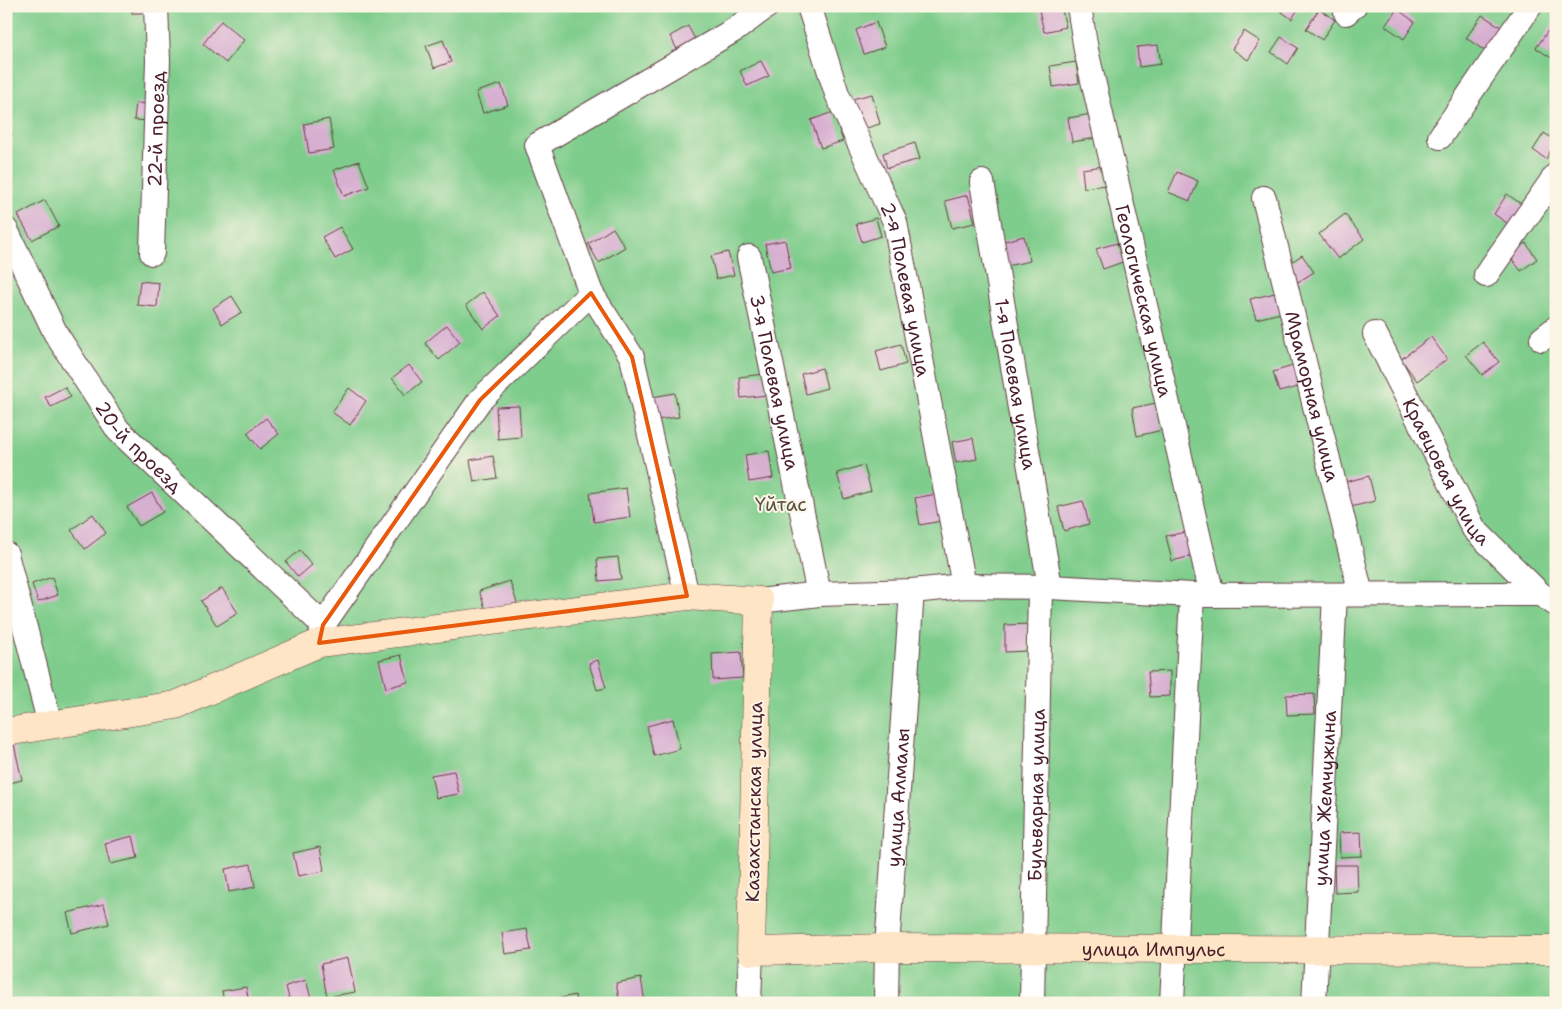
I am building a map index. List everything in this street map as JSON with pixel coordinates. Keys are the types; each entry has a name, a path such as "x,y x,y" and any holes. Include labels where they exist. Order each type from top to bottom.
{"street":[{"name":"22-й проезд","path":"152,253 158,60 156,6"},
{"path":"687,596 632,357 591,293 537,145 736,29 767,6"},
{"name":"2-я Полевая улица","path":"809,6 837,94 895,222 964,586"},
{"name":"Геологическая улица","path":"1078,6 1202,595 1174,950 1172,1003"},
{"path":"1440,137 1530,6"},
{"path":"1486,276 1556,175"},
{"name":"1-я Полевая улица","path":"982,182 1045,588"},
{"name":"Мраморная улица","path":"1264,198 1361,594"},
{"name":"20-й проезд","path":"6,230 56,334 118,430 321,634"},
{"name":"3-я Полевая улица","path":"749,257 819,594"},
{"path":"321,634 480,400 591,293"},
{"name":"Кравцовая улица","path":"1374,334 1474,529 1548,599"},
{"path":"6,554 50,725"},
{"path":"6,732 176,705 321,634 687,596 759,601 819,594 912,591 964,586 1202,595 1361,594 1548,599"},
{"name":"Бульварная улица","path":"1032,1003 1045,588"},
{"name":"улица Алмалы","path":"886,1003 887,948 912,591"},
{"name":"улица Жемчужина","path":"1314,1003 1335,595"},
{"name":"Казахстанская улица","path":"749,1003 759,601"},
{"name":"улица Импульс","path":"751,951 887,948 1316,951 1556,950"}],"highlighted area":[{"path":"591,293 632,357 687,596 319,643 323,625 480,400"}],"green space":[{"name":"Үйтас","path":"6,6 1556,6 1556,1003 6,1003"}],"building":[{"path":"132,6 149,6 149,13 132,13"},
{"path":"1038,6 1061,6 1066,27 1044,32"},
{"path":"1273,6 1300,6 1292,19"},
{"path":"1319,9 1335,20 1322,40 1306,29"},
{"path":"1397,9 1415,22 1404,39 1385,26"},
{"path":"1482,15 1501,27 1485,51 1466,38"},
{"path":"221,21 244,40 226,63 203,44"},
{"path":"876,22 885,47 864,54 856,30"},
{"path":"1552,25 1556,27 1556,61 1536,48"},
{"path":"688,26 697,43 679,53 670,36"},
{"path":"1244,31 1260,41 1248,60 1232,49"},
{"path":"1281,37 1298,48 1288,64 1271,52"},
{"path":"443,40 451,62 434,68 426,46"},
{"path":"1158,45 1161,64 1139,67 1137,47"},
{"path":"761,61 769,76 747,86 740,71"},
{"path":"1076,62 1079,83 1053,87 1050,66"},
{"path":"501,84 508,105 483,113 476,92"},
{"path":"872,94 880,124 860,130 852,99"},
{"path":"136,103 152,104 151,121 134,120"},
{"path":"833,112 843,141 821,148 811,120"},
{"path":"1092,114 1096,138 1072,142 1068,118"},
{"path":"329,119 334,149 309,153 304,124"},
{"path":"6,123 12,134 6,138"},
{"path":"1544,133 1556,141 1546,159 1533,150"},
{"path":"915,143 920,159 887,168 883,153"},
{"path":"359,161 369,187 344,196 334,170"},
{"path":"1103,166 1106,185 1084,188 1082,169"},
{"path":"1177,172 1198,181 1190,201 1168,192"},
{"path":"1507,194 1524,206 1511,226 1494,214"},
{"path":"968,195 975,223 952,228 945,201"},
{"path":"45,200 59,226 32,240 18,215"},
{"path":"1345,214 1364,239 1338,259 1319,234"},
{"path":"876,218 881,236 862,242 856,224"},
{"path":"340,227 353,249 335,259 322,237"},
{"path":"613,228 625,247 599,263 588,244"},
{"path":"1024,236 1030,261 1007,266 1001,242"},
{"path":"785,240 791,268 771,272 765,244"},
{"path":"1117,243 1123,262 1103,269 1096,249"},
{"path":"1526,243 1537,259 1521,271 1509,255"},
{"path":"728,252 734,275 716,279 711,256"},
{"path":"1302,255 1314,272 1298,282 1287,265"},
{"path":"140,281 159,283 157,307 137,305"},
{"path":"483,292 500,316 483,329 466,305"},
{"path":"1275,293 1281,313 1256,319 1250,299"},
{"path":"232,296 242,312 222,324 213,308"},
{"path":"447,325 460,342 439,360 425,343"},
{"path":"1431,337 1447,359 1417,381 1401,359"},
{"path":"1483,342 1499,362 1482,375 1466,355"},
{"path":"901,344 906,364 881,371 876,351"},
{"path":"409,365 422,382 405,395 392,378"},
{"path":"1296,365 1302,386 1279,392 1273,372"},
{"path":"822,368 827,388 806,394 801,374"},
{"path":"764,374 767,395 741,398 739,377"},
{"path":"65,387 71,397 51,407 45,397"},
{"path":"349,388 366,401 350,425 332,412"},
{"path":"675,393 679,417 656,420 652,397"},
{"path":"1156,403 1162,430 1137,436 1132,408"},
{"path":"519,406 521,437 498,439 496,407"},
{"path":"266,418 279,434 260,449 247,433"},
{"path":"973,438 977,459 956,463 952,442"},
{"path":"769,451 773,478 749,482 745,455"},
{"path":"493,456 497,478 474,482 470,460"},
{"path":"864,465 871,491 844,499 837,473"},
{"path":"1369,476 1375,501 1351,507 1345,482"},
{"path":"626,488 630,517 594,522 590,493"},
{"path":"152,493 163,512 139,526 127,507"},
{"path":"936,494 941,521 920,525 915,498"},
{"path":"1083,501 1089,524 1064,531 1058,507"},
{"path":"93,514 106,533 85,549 71,530"},
{"path":"1186,532 1192,556 1172,561 1166,536"},
{"path":"300,550 312,565 298,577 286,562"},
{"path":"618,557 621,579 599,581 597,559"},
{"path":"52,577 58,595 38,602 32,584"},
{"path":"510,581 517,603 487,613 479,591"},
{"path":"222,588 238,613 217,626 201,601"},
{"path":"1028,624 1028,651 1005,652 1005,625"},
{"path":"741,652 743,678 713,680 712,654"},
{"path":"401,655 408,682 386,688 379,660"},
{"path":"598,660 606,688 597,690 589,663"},
{"path":"1170,671 1170,696 1150,697 1148,672"},
{"path":"1314,694 1315,714 1287,715 1286,695"},
{"path":"673,719 680,749 654,756 647,726"},
{"path":"13,740 22,780 6,784 6,742"},
{"path":"454,771 459,794 436,798 431,775"},
{"path":"1361,832 1362,856 1340,857 1339,833"},
{"path":"133,836 138,858 110,864 105,843"},
{"path":"320,847 324,871 298,876 293,853"},
{"path":"251,864 255,887 229,892 225,869"},
{"path":"1334,865 1357,865 1358,892 1335,893"},
{"path":"104,904 109,924 72,933 67,913"},
{"path":"527,929 531,950 505,954 502,933"},
{"path":"348,958 355,992 327,997 321,964"},
{"path":"641,978 645,1003 620,1003 616,983"},
{"path":"306,980 312,1002 290,1003 286,986"},
{"path":"246,987 249,1003 224,1003 222,991"},
{"path":"575,995 576,1003 553,1003 552,1000"}]}
